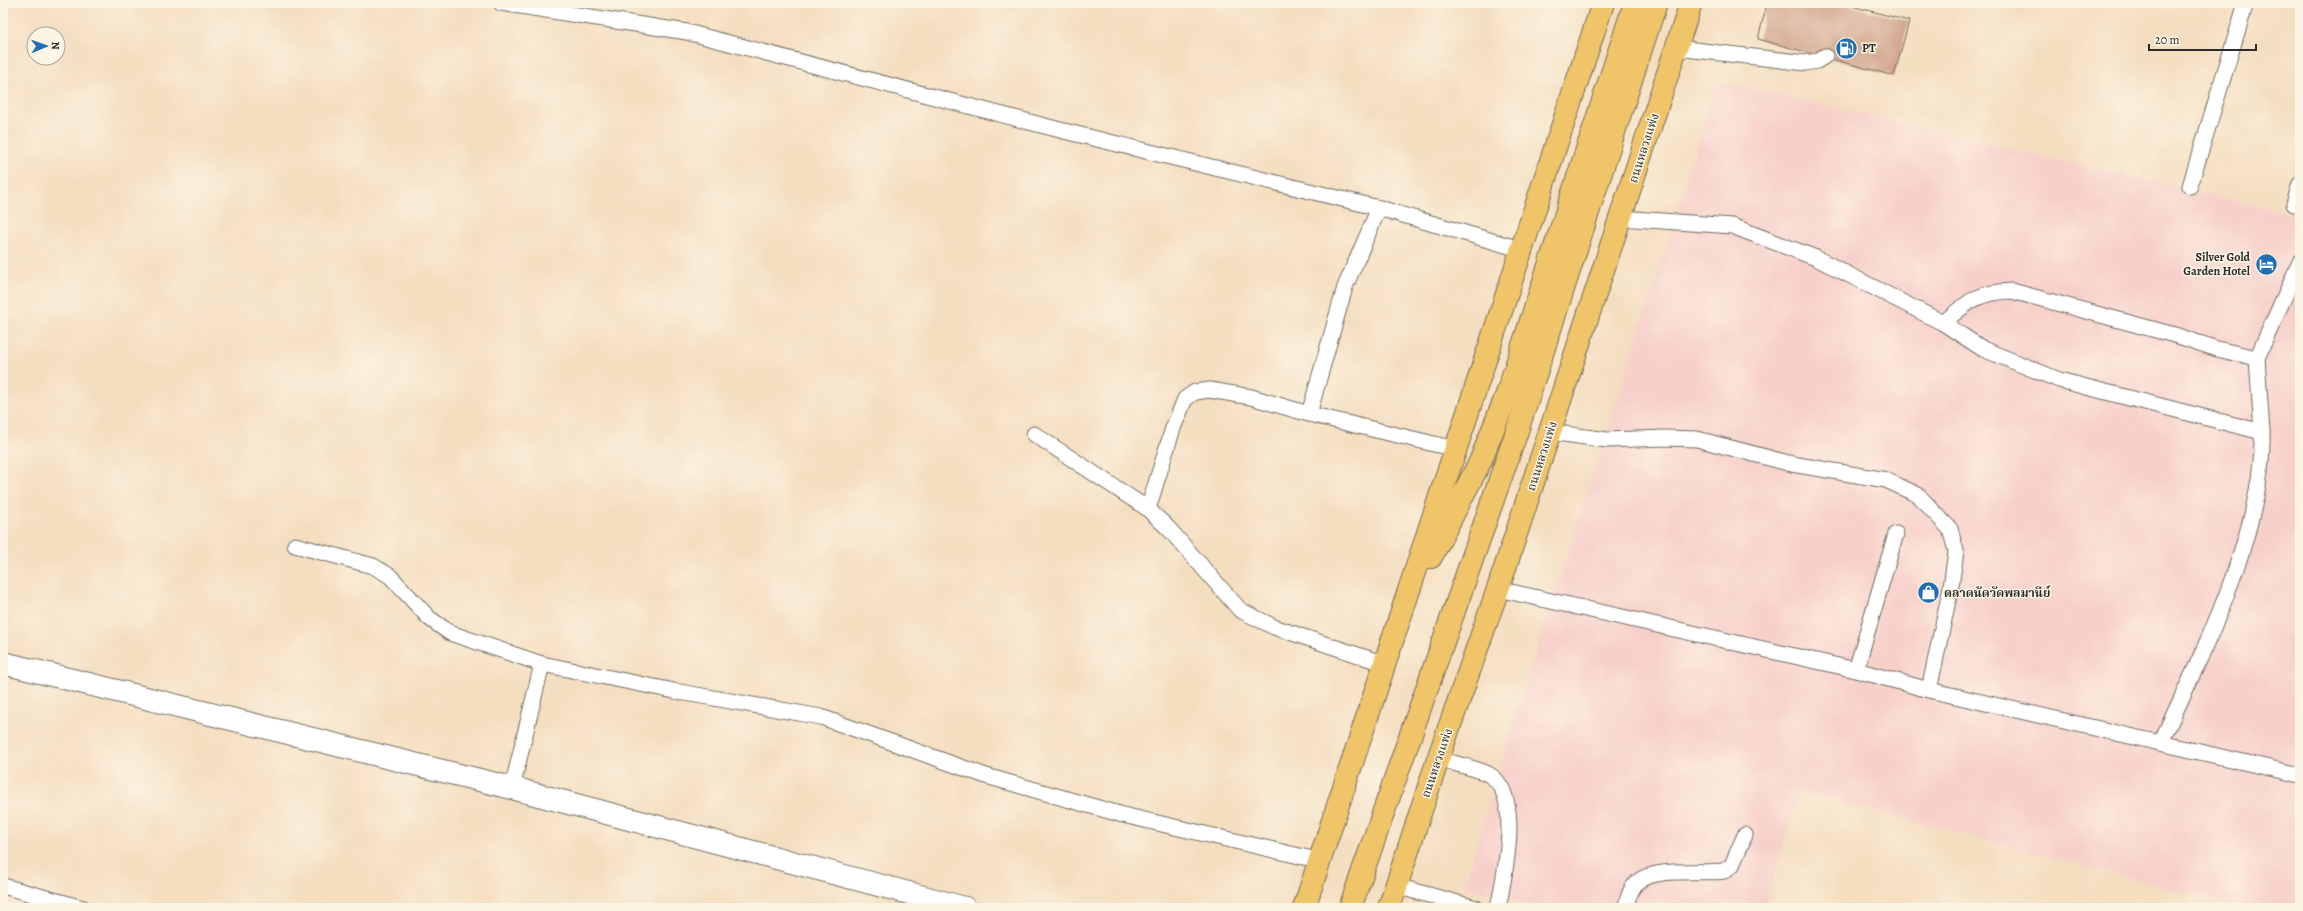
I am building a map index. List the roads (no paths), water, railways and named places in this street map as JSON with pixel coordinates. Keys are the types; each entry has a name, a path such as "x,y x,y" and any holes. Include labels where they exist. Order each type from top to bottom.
{"main road":[{"path":"1304,908 1321,861 1455,449 1523,250 1603,3"},
{"path":"1400,617 1480,462 1507,394 1635,3"},
{"path":"1350,908 1517,431 1656,3"},
{"name":"ถนนหลวงแพ่ง","path":"1389,908 1438,759 1498,589 1691,3"}],"street":[{"path":"3,663 512,788 965,908"}],"lane":[{"path":"501,3 687,32 1060,130 1379,208 1523,250"},
{"path":"2190,186 2246,3"},
{"path":"1677,48 1806,63 1817,61 1825,56"},
{"path":"2294,204 2300,184"},
{"path":"1309,414 1345,287 1379,208"},
{"path":"1621,218 1732,226 1816,258 1943,323 1983,349 2059,380 2262,432"},
{"path":"2161,742 2202,653 2238,558 2258,488 2262,452 2257,358 2300,262"},
{"path":"1943,323 1970,300 1993,292 2012,291 2178,336 2217,349 2257,358"},
{"path":"1148,509 1173,428 1185,399 1195,392 1210,390 1251,397 1309,414 1455,449"},
{"path":"1550,432 1607,440 1664,438 1697,439 1792,464 1886,480 1918,495 1950,529 1956,551 1951,587 1929,690"},
{"path":"1034,434 1148,509 1169,529 1240,610 1274,627 1385,664"},
{"path":"1856,670 1896,534"},
{"path":"295,545 373,566 390,576 429,618 450,633 542,664 674,691 821,717 986,776 1123,815 1321,861"},
{"path":"1498,589 1856,670 1929,690 2300,775"},
{"path":"512,788 542,664"},
{"path":"1438,759 1489,775 1502,790 1509,815 1509,850 1498,908"},
{"path":"1625,908 1630,892 1639,881 1655,874 1724,871 1732,865 1745,835"},
{"path":"3,886 83,908"},
{"path":"1396,886 1476,908"}],"place":[{"name":"PT","path":"1847,48"},
{"name":"Silver Gold Garden Hotel","path":"2266,264"},
{"name":"ตลาดนัดวัดพลมานีย์","path":"1928,593"}]}
